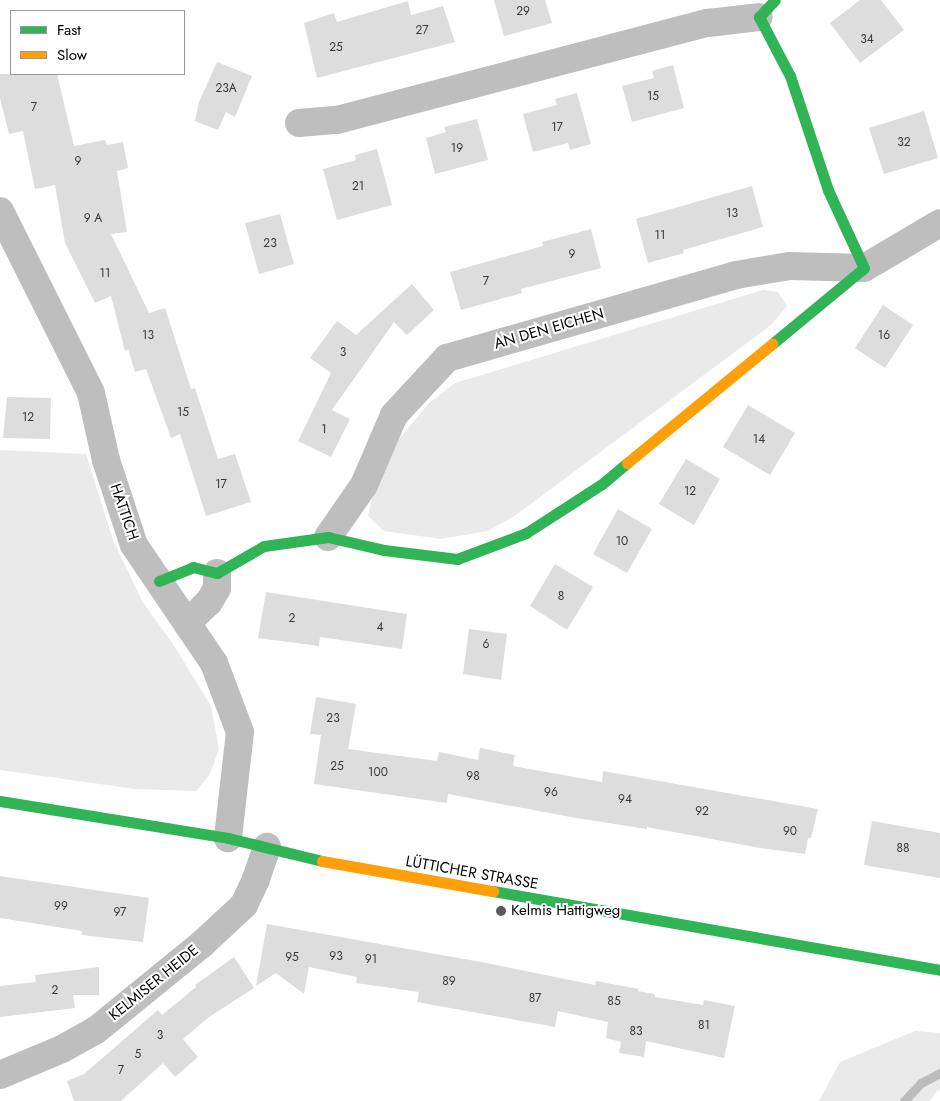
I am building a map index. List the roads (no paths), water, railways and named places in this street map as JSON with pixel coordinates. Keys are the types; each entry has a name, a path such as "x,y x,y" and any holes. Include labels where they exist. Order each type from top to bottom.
{"street":[{"path":"299,123 337,120 767,9 828,190 864,268"},
{"name":"HATTICH","path":"0,211 90,393 106,460 134,545 214,663 240,732 228,838"},
{"path":"159,580 193,568 217,573 264,546 328,537 384,550 457,559 526,533 602,484 864,268 940,223"},
{"name":"AN DEN EICHEN","path":"328,537 364,486 394,415 446,358 736,275 790,266 864,268"},
{"path":"187,623 210,602 217,588 217,573"},
{"name":"LÜTTICHER STRASSE","path":"0,801 228,838 325,862 504,895 648,917 830,952 940,970"},
{"name":"KELMISER HEIDE","path":"0,1075 62,1049 95,1031 202,944 244,905 256,879 266,847"}],"waterway":[{"path":"904,1101 921,1083 940,1073"}],"place":[{"name":"Kelmis Hattigweg","path":"501,911"}]}
